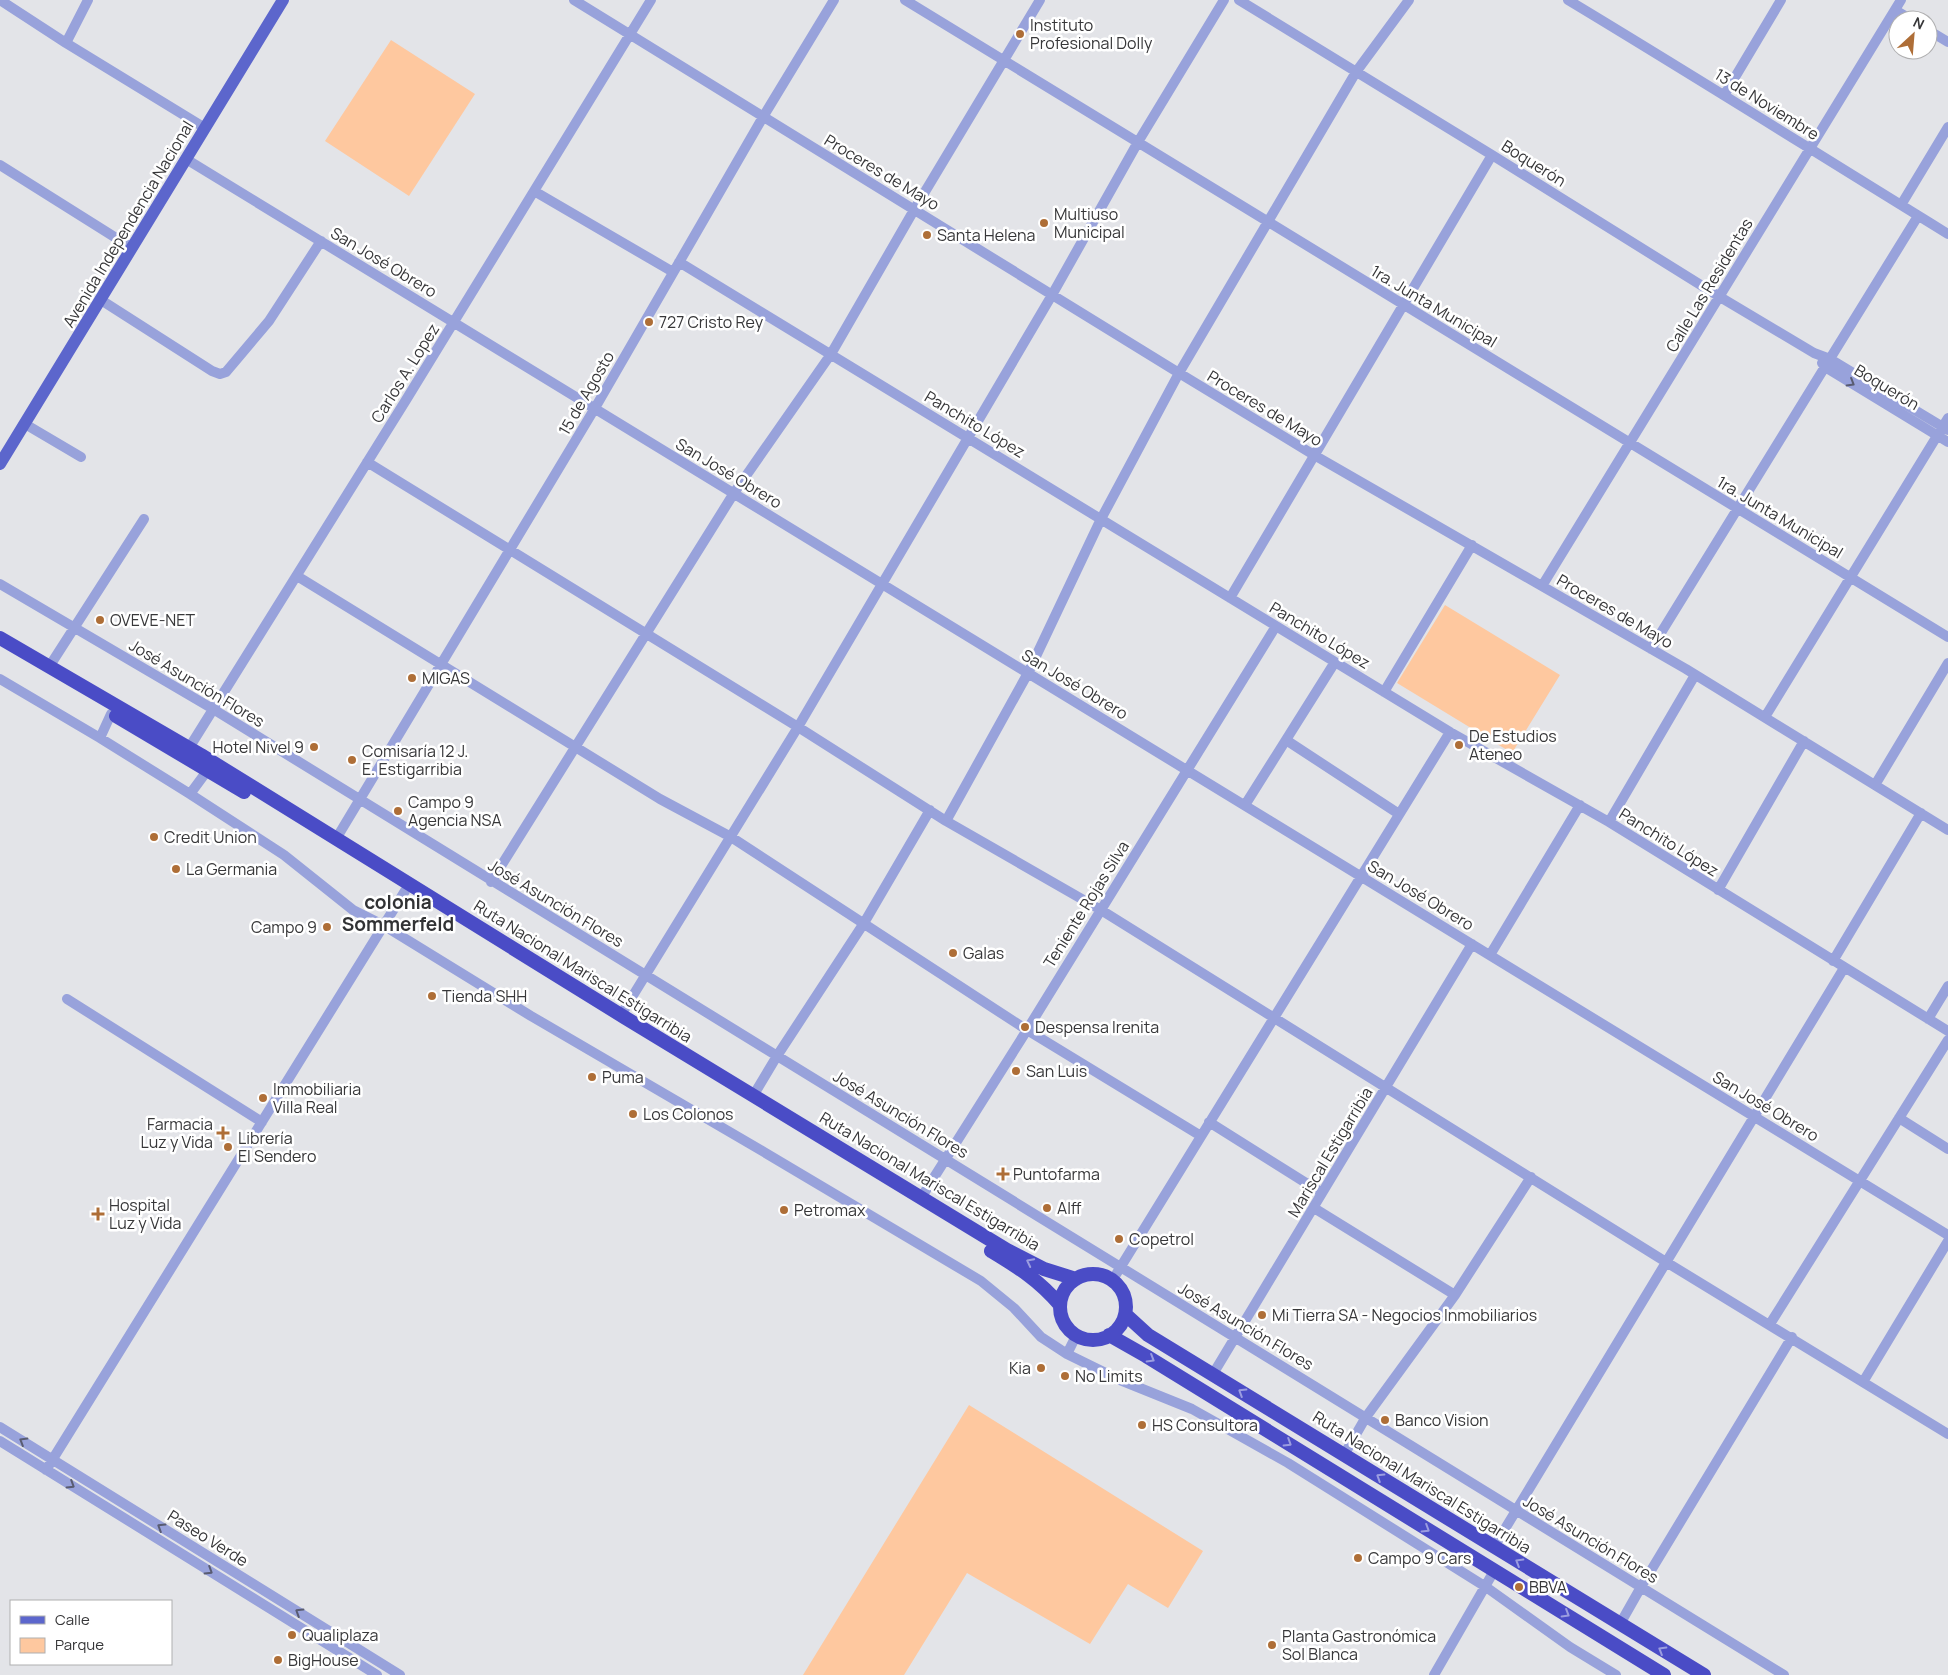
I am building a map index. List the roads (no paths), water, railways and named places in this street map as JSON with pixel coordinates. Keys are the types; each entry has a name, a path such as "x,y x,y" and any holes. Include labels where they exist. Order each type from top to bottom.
{"highway":[{"name":"Ruta Nacional Mariscal Estigarribia","path":"0,638 189,748 621,1015 1007,1250 1044,1269 1076,1279"},
{"name":"Ruta Nacional Mariscal Estigarribia","path":"0,649 332,845 1032,1276 1049,1291 1060,1305"},
{"path":"1092,1274 1103,1276 1112,1281 1123,1296 1125,1314 1119,1327 1109,1336 1100,1340 1092,1340 1076,1336 1064,1323 1060,1315 1060,1305 1064,1290 1076,1279 1092,1274"},
{"name":"Ruta Nacional Mariscal Estigarribia","path":"1125,1314 1148,1335 1704,1675"},
{"path":"1109,1336 1146,1356 1664,1675"}],"main road":[{"name":"Avenida Independencia Nacional","path":"0,464 205,128 279,1"}],"street":[{"path":"0,0 66,43 205,128"},
{"path":"66,43 88,0"},
{"name":"Proceres de Mayo","path":"574,0 1314,455 1695,674 1948,830"},
{"name":"Carlos A. Lopez","path":"189,748 454,322 651,0"},
{"name":"15 de Agosto","path":"336,839 595,408 763,117 834,0"},
{"name":"1ra. Junta Municipal","path":"905,0 1948,637"},
{"path":"491,882 574,746 734,493 831,354 914,210 1040,0"},
{"path":"621,1015 798,728 1052,295 1138,142 1224,0"},
{"name":"Boquerón","path":"1239,0 1814,353 1827,363 1944,428 1948,442"},
{"name":"13 de Noviembre","path":"1568,0 1584,4 1809,149 1948,234"},
{"path":"1724,94 1781,0"},
{"name":"Calle Las Residentas","path":"1895,10 1902,0"},
{"path":"946,821 1028,673 1101,519 1179,373 1356,72 1406,1"},
{"name":"Calle Las Residentas","path":"1542,586 1888,21"},
{"path":"1902,205 1948,127"},
{"path":"1230,598 1492,155"},
{"name":"San José Obrero","path":"186,159 1948,1235"},
{"path":"0,165 132,248"},
{"path":"534,191 673,272"},
{"path":"1651,648 1918,216"},
{"path":"101,300 212,371 220,374 226,372 269,321 321,241"},
{"name":"Panchito López","path":"679,262 1450,732 1609,822 1948,1031"},
{"path":"25,424 81,457"},
{"path":"1765,717 1944,428"},
{"path":"367,462 946,821 1101,910 1666,1262 1792,1337 1948,1434"},
{"path":"49,666 144,519"},
{"path":"1384,692 1472,545"},
{"path":"296,576 660,799 731,837 1027,1030 1201,1136"},
{"name":"José Asunción Flores","path":"0,584 214,709 491,882 646,975 1784,1675"},
{"name":"Teniente Rojas Silva","path":"921,1198 1276,626"},
{"path":"1245,805 1335,662"},
{"path":"1875,785 1948,663"},
{"path":"1609,822 1695,674"},
{"path":"0,679 190,794 284,856 353,910 382,925 531,1016 981,1281 1014,1308 1040,1337 1067,1354 1120,1380 1192,1409 1288,1463 1486,1587 1570,1647 1616,1675"},
{"path":"100,738 111,714"},
{"path":"1112,1281 1450,732"},
{"path":"1286,740 1399,814"},
{"path":"1718,890 1804,741"},
{"path":"190,794 207,771"},
{"path":"1490,955 1580,806"},
{"path":"753,1096 864,923 930,810"},
{"path":"1833,961 1921,813"},
{"path":"46,1470 382,925 405,891"},
{"name":"Mariscal Estigarribia","path":"1213,1374 1472,944"},
{"path":"1494,1547 1844,968"},
{"path":"1928,1019 1948,986"},
{"path":"67,999 262,1122"},
{"path":"1770,1324 1948,1040"},
{"path":"1899,1118 1948,1149"},
{"path":"1210,1122 1322,1194"},
{"path":"1344,1455 1366,1417 1455,1295 1531,1177"},
{"path":"1314,1208 1455,1295"},
{"path":"1863,1382 1948,1241"},
{"path":"1067,1354 1076,1336"},
{"path":"1620,1624 1792,1337"},
{"name":"Paseo Verde","path":"0,1427 400,1675"},
{"name":"Paseo Verde","path":"0,1441 377,1675"},
{"path":"1434,1675 1494,1571"},
{"path":"241,1590 247,1580"}],"place":[{"name":"Instituto Profesional Dolly","path":"1020,34"},
{"name":"Multiuso Municipal","path":"1044,223"},
{"name":"Santa Helena","path":"927,235"},
{"name":"727 Cristo Rey","path":"649,322"},
{"name":"OVEVE-NET","path":"100,620"},
{"name":"MIGAS","path":"412,678"},
{"name":"De Estudios Ateneo","path":"1459,745"},
{"name":"Hotel Nivel 9","path":"314,747"},
{"name":"Comisaría 12 J. E. Estigarribia","path":"352,760"},
{"name":"Campo 9 Agencia NSA","path":"398,811"},
{"name":"Credit Union","path":"154,837"},
{"name":"La Germania","path":"176,869"},
{"name":"Campo 9","path":"327,927"},
{"name":"Galas","path":"953,953"},
{"name":"Tienda SHH","path":"432,996"},
{"name":"Despensa Irenita","path":"1025,1027"},
{"name":"San Luis","path":"1016,1071"},
{"name":"Puma","path":"592,1077"},
{"name":"Immobiliaria Villa Real","path":"263,1098"},
{"name":"Los Colonos","path":"633,1114"},
{"name":"Farmacia Luz y Vida","path":"223,1133"},
{"name":"Librería El Sendero","path":"228,1147"},
{"name":"Puntofarma","path":"1003,1174"},
{"name":"Alff","path":"1047,1208"},
{"name":"Petromax","path":"784,1210"},
{"name":"Hospital Luz y Vida","path":"98,1214"},
{"name":"Copetrol","path":"1119,1239"},
{"name":"Mi Tierra SA - Negocios Inmobiliarios","path":"1262,1315"},
{"name":"Kia","path":"1041,1368"},
{"name":"No Limits","path":"1065,1376"},
{"name":"Banco Vision","path":"1385,1420"},
{"name":"HS Consultora","path":"1142,1425"},
{"name":"Campo 9 Cars","path":"1358,1558"},
{"name":"BBVA","path":"1519,1587"},
{"name":"Qualiplaza","path":"292,1635"},
{"name":"Planta Gastronómica Sol Blanca","path":"1272,1645"},
{"name":"BigHouse","path":"278,1660"}],"district":[{"name":"colonia Sommerfeld","path":"398,913"}]}
